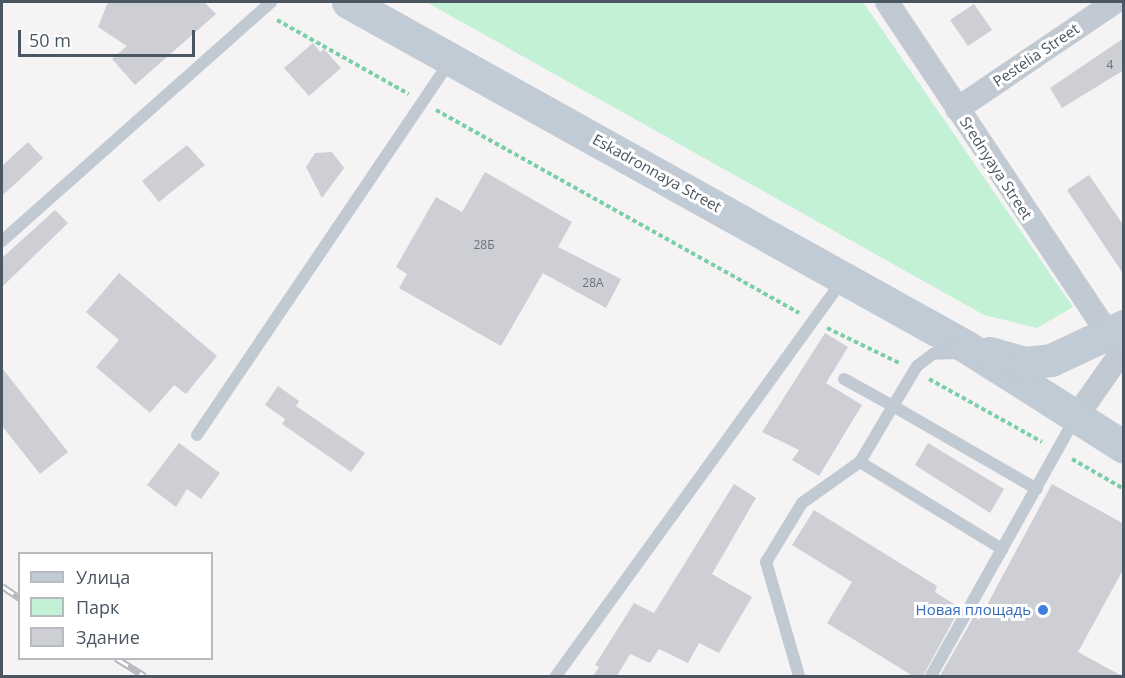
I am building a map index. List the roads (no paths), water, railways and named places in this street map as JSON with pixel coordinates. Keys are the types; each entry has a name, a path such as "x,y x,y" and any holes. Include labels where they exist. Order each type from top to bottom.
{"main road":[{"name":"Eskadronnaya Street","path":"348,2 452,57 973,351"},
{"path":"973,351 1024,363 1051,360 1119,344"},
{"path":"973,351 1124,447"}],"street":[{"name":"Srednyaya Street","path":"887,2 957,109 1119,344"},
{"name":"Pestelia Street","path":"957,109 1115,2"},
{"path":"1076,417 1119,344"}],"lane":[{"path":"2,241 271,2"},
{"path":"197,435 452,57"},
{"path":"556,676 844,278"},
{"path":"800,676 766,562 802,503 860,462 911,374 933,354 948,351 973,351"},
{"path":"844,379 1036,489"},
{"path":"931,676 1076,417"},
{"path":"860,462 1002,549"}],"railway":[{"path":"2,586 18,597"},
{"path":"119,660 145,676"}],"place":[{"name":"Новая площадь","path":"1043,610"}]}
